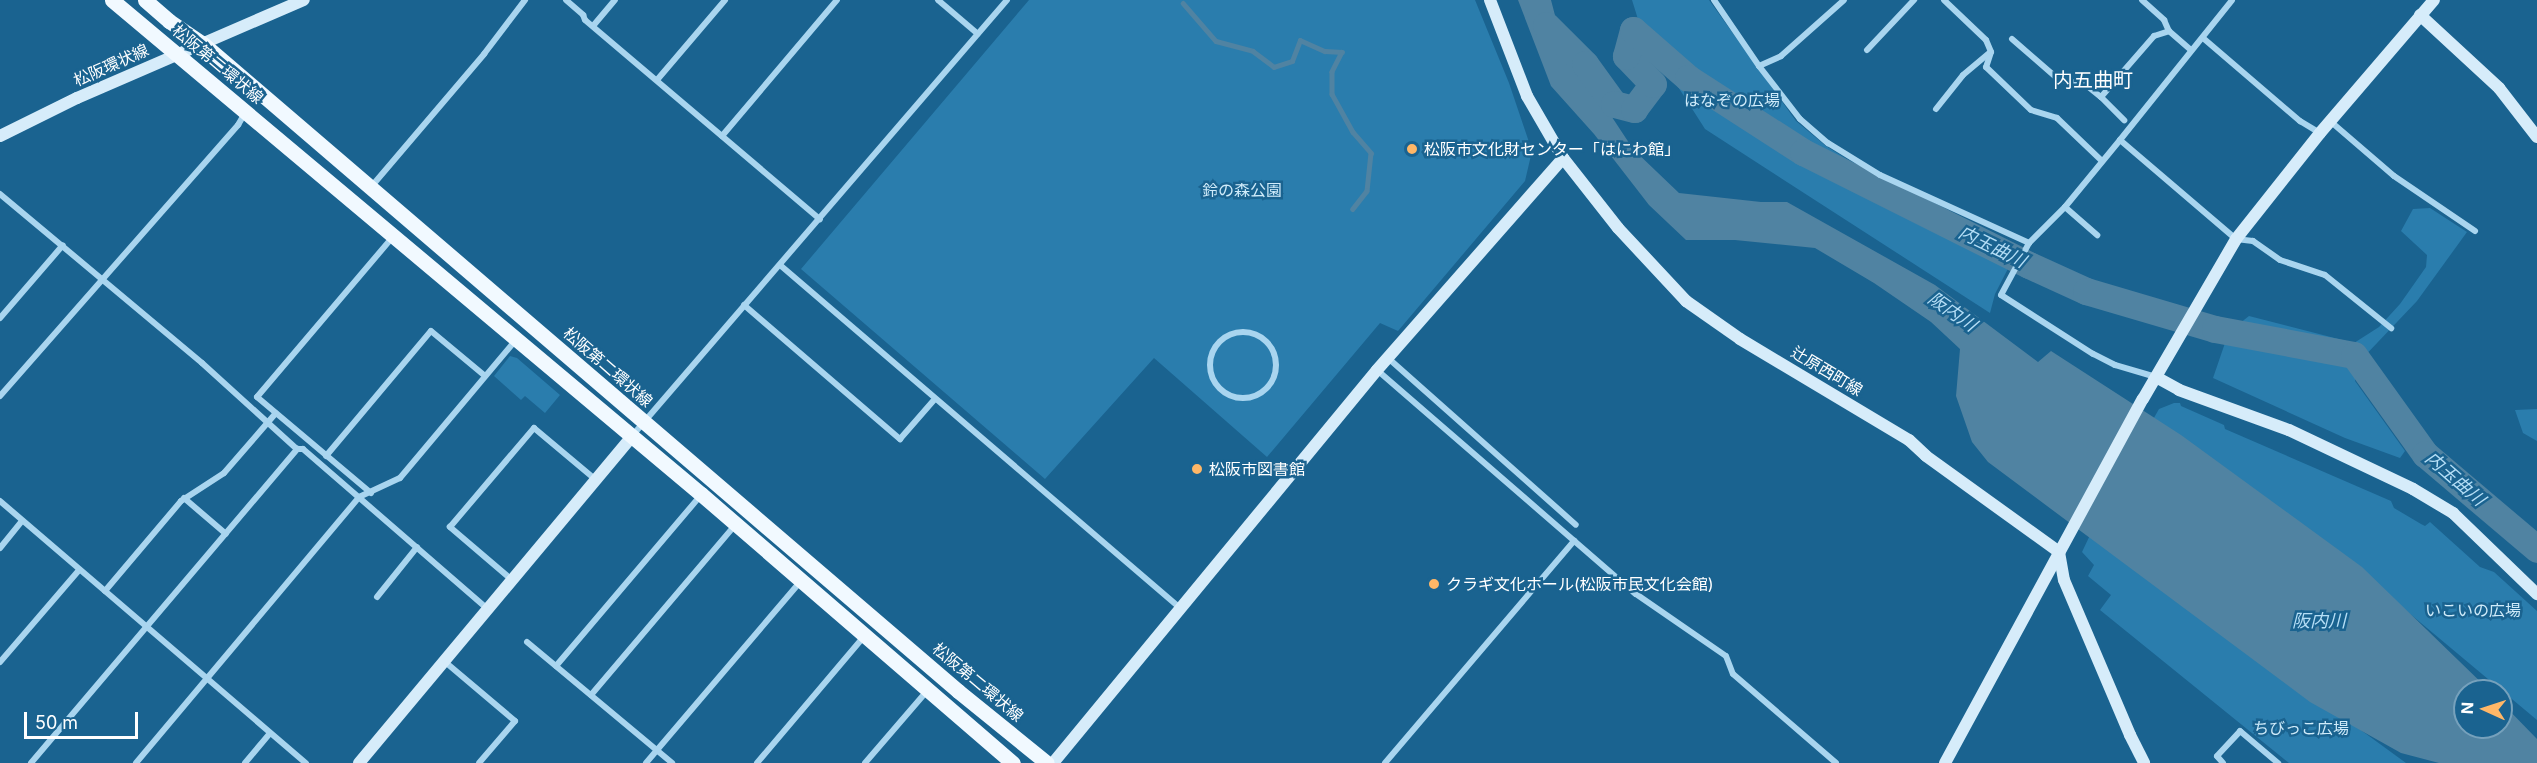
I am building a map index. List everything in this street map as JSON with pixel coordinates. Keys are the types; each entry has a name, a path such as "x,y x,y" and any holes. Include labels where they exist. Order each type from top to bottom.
{"main road":[{"name":"松阪第二環状線","path":"112,0 395,235 701,494 1013,763"},
{"name":"松阪第二環状線","path":"149,1 169,21 202,43 958,691 1047,763"}],"street":[{"name":"松阪環状線","path":"0,136 176,53 303,0"},
{"path":"369,188 484,54 525,0"},
{"path":"566,0 593,26 820,219"},
{"path":"593,26 615,0"},
{"path":"657,80 725,0"},
{"path":"722,136 837,0"},
{"path":"938,0 978,34"},
{"path":"359,763 744,305 1007,0"},
{"name":"辻原西町線","path":"1490,0 1527,96 1563,158 1625,236 1698,311 1909,440 1926,456 2060,552"},
{"path":"1714,0 1759,66 1800,119 1828,143 1880,175 2029,243"},
{"path":"1759,66 1781,56 1844,0"},
{"path":"1867,50 1914,0"},
{"path":"1944,0 1986,40 1991,52 1986,67 2031,110 2057,118 2102,161"},
{"path":"2142,0 2164,20 2169,31 2191,50"},
{"path":"2232,0 2065,207 2029,243 2001,295 2093,354 2115,365 2156,377 2179,390 2289,430 2413,489 2453,513 2537,594"},
{"path":"1945,763 2143,399 2236,239 2320,133 2434,0"},
{"path":"2420,15 2499,88 2537,137"},
{"path":"2101,97 2154,36 2169,31"},
{"path":"2203,38 2300,121 2320,133"},
{"path":"2012,39 2058,79 2086,85 2124,120"},
{"path":"1936,109 1970,68 1991,52"},
{"path":"0,396 238,125 246,111"},
{"path":"2330,121 2394,176 2475,231"},
{"path":"2120,140 2236,239 2253,241 2280,261 2325,275 2391,328"},
{"path":"1053,763 1377,370 1563,158"},
{"path":"2,199 63,245 251,405 297,448 303,449 488,609"},
{"path":"2065,207 2097,235"},
{"path":"371,494 257,397 395,235"},
{"path":"0,318 63,245"},
{"path":"780,265 934,400 1181,609"},
{"path":"744,305 900,439 934,400"},
{"path":"326,456 430,331 485,376"},
{"path":"1249,332 1268,343 1276,364 1269,386 1250,398 1228,395 1220,389 1210,370 1213,350 1228,335 1249,332"},
{"path":"136,763 359,497 371,494 400,478 516,339"},
{"path":"1388,357 1576,525"},
{"path":"1377,370 1645,601 1726,656 1733,674 1836,763"},
{"path":"105,591 184,498 224,473 276,413"},
{"path":"512,580 450,527 457,518 534,428 596,480"},
{"path":"31,763 297,448"},
{"path":"556,666 701,494"},
{"path":"184,498 226,534"},
{"path":"0,501 306,763"},
{"path":"0,548 22,521"},
{"path":"591,695 735,525"},
{"path":"1385,763 1574,541"},
{"path":"377,597 417,548"},
{"path":"2060,552 2064,580 2144,763"},
{"path":"0,662 79,570"},
{"path":"646,763 802,580"},
{"path":"757,763 865,635"},
{"path":"528,642 672,763"},
{"path":"444,661 515,721 479,763"},
{"path":"865,763 928,690"},
{"path":"2223,763 2217,756 2240,731 2278,763"},
{"path":"245,763 270,733"}],"green space":[{"name":"鈴の森公園","path":"1029,0 1475,0 1509,83 1532,151 1525,181 1398,331 1380,323 1267,457 1154,358 1045,479 801,269"},
{"name":"はなぞの広場","path":"1632,0 1709,0 1796,121 1826,146 1874,176 2016,245 2017,251 1995,294 1990,313 1705,129 1641,29"},
{"path":"2430,208 2467,232 2417,301 2358,363 2355,381 2405,451 2400,458 2345,438 2213,378 2225,343 2205,330 2210,317 2235,327 2249,316 2354,343 2379,327 2400,304 2426,267 2427,255 2401,231 2413,209"},
{"path":"510,356 517,358 560,395 545,413 525,396 521,400 494,376"},
{"name":"いこいの広場","path":"2180,403 2181,406 2224,425 2225,429 2391,501 2394,508 2421,524 2425,526 2430,522 2480,567 2494,572 2537,611 2537,720 2513,700 2513,679 2488,679 2348,562 2151,423 2159,409"},
{"path":"2537,409 2537,441 2523,433 2515,410"},
{"name":"ちびっこ広場","path":"2091,533 2406,763 2289,763 2100,610 2111,595 2088,576 2094,565 2082,552"}],"water":[{"name":"阪内川","path":"1518,0 1551,0 1557,23 1583,73 1633,149 1679,193 1761,202 1787,202 1935,285 2038,362 2051,351 2181,435 2362,567 2478,679 2453,679 2453,739 2513,739 2513,714 2537,739 2537,763 2439,763 2401,753 2310,702 1988,462 1972,442 1956,396 1960,349 1931,322 1874,283 1815,248 1735,240 1686,240 1649,205 1594,134 1551,86"}],"waterway":[{"path":"1183,3 1216,41 1253,51 1274,67 1292,61 1300,40 1325,51 1342,52 1332,72 1332,94 1353,132 1371,153 1367,191 1353,209"},
{"name":"内玉曲川","path":"1546,25 1585,64 1614,104 1634,109 1653,84 1626,56 1633,30 1688,78 1803,152 2086,291 2215,329 2354,355 2425,454 2537,549"}],"place":[{"name":"松阪市文化財センター「はにわ館」","path":"1412,149"},
{"name":"松阪市図書館","path":"1197,469"},
{"name":"クラギ文化ホール(松阪市民文化会館)","path":"1434,584"}],"district":[{"name":"内五曲町","path":"2093,80"}]}
